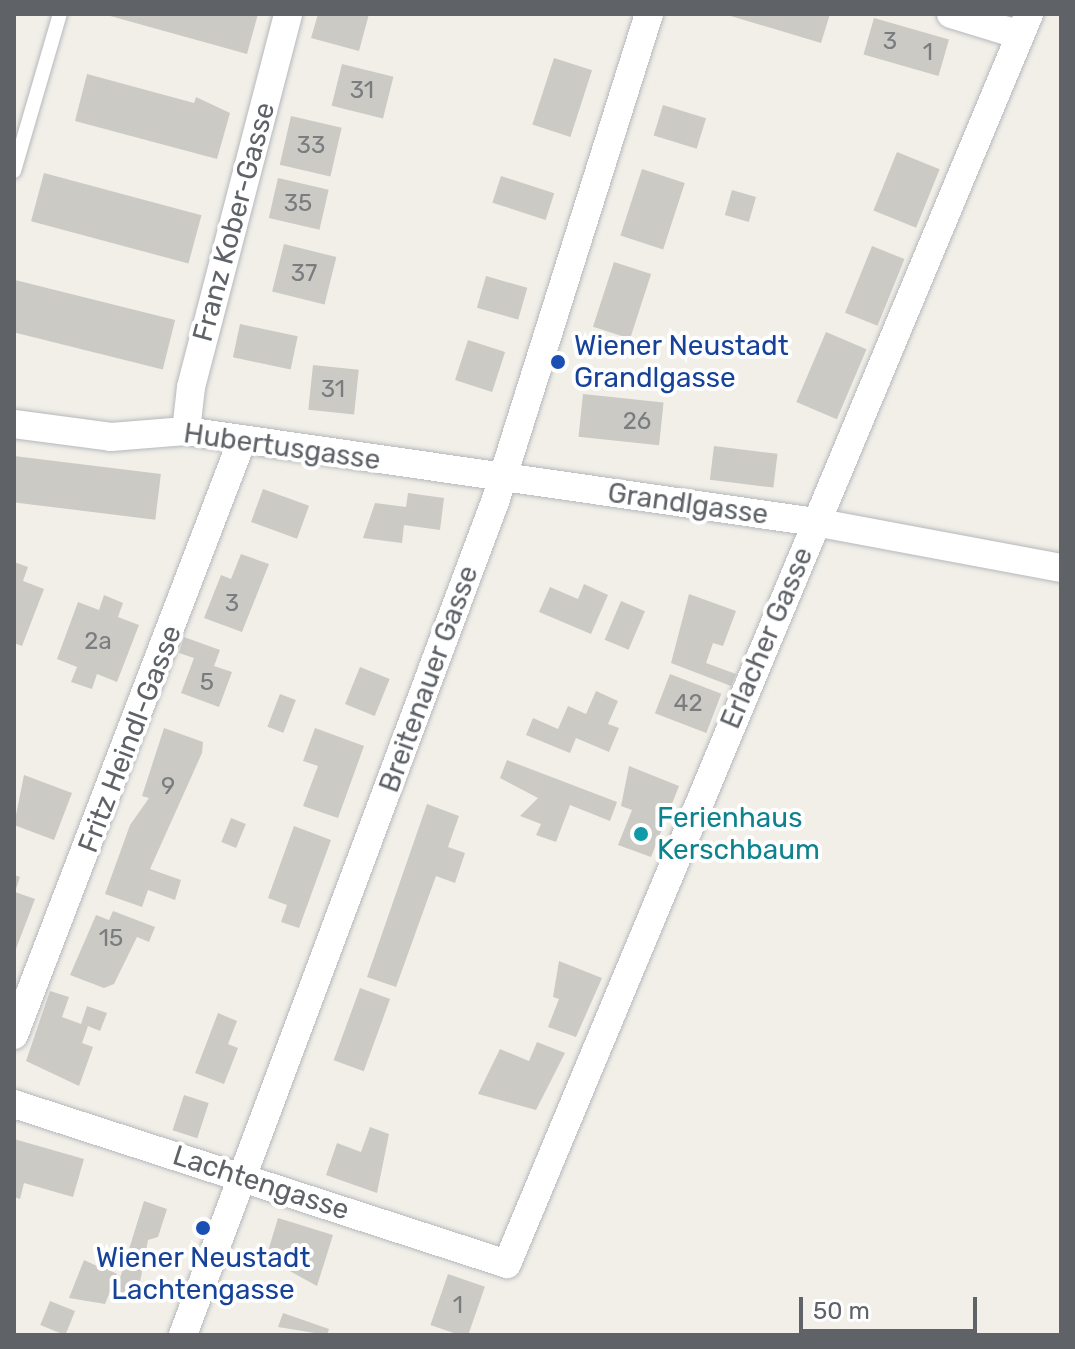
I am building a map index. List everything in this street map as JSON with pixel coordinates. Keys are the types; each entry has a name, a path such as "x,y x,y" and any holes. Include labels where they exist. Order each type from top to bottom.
{"street":[{"name":"Franz Kober-Gasse","path":"186,431 191,387 288,14"},
{"name":"Breitenauer Gasse","path":"183,1335 503,478 649,14"},
{"path":"951,14 1025,24"},
{"name":"Erlacher Gasse","path":"507,1264 1025,24"},
{"name":"Hubertusgasse","path":"14,424 111,437 186,431 241,443 503,478"},
{"name":"Fritz Heindl-Gasse","path":"14,1035 23,989 241,443"},
{"name":"Grandlgasse","path":"503,478 815,522 1061,568"},
{"name":"Lachtengasse","path":"14,1104 507,1264"}],"lane":[{"path":"14,171 60,14"}],"building":[{"path":"103,14 258,14 247,54"},
{"path":"318,14 369,14 359,51 311,38"},
{"path":"724,14 830,14 821,43"},
{"path":"874,18 949,39 939,76 864,55"},
{"path":"554,58 592,70 570,137 532,125"},
{"path":"342,64 393,77 383,119 332,106"},
{"path":"87,74 194,103 196,97 230,113 217,159 75,121"},
{"path":"663,105 706,118 697,149 654,136"},
{"path":"291,116 342,128 330,176 280,165"},
{"path":"897,152 940,169 916,228 873,210"},
{"path":"642,169 685,183 663,249 620,236"},
{"path":"44,173 201,215 189,263 31,221"},
{"path":"501,176 554,193 546,220 492,203"},
{"path":"278,178 329,190 319,230 269,218"},
{"path":"732,190 756,197 749,222 725,215"},
{"path":"284,244 336,257 325,305 272,292"},
{"path":"872,246 904,259 877,326 845,313"},
{"path":"614,262 651,274 630,339 593,327"},
{"path":"486,276 527,288 518,320 477,308"},
{"path":"15,280 175,320 163,369 14,332"},
{"path":"240,324 298,336 291,370 233,357"},
{"path":"826,332 867,349 837,419 796,402"},
{"path":"468,340 505,352 492,392 455,380"},
{"path":"313,365 359,370 354,415 308,410"},
{"path":"583,394 664,402 659,445 579,437"},
{"path":"714,446 778,454 773,488 710,480"},
{"path":"14,456 161,474 155,520 14,502"},
{"path":"263,489 309,506 297,539 251,522"},
{"path":"408,493 444,498 440,530 404,525 402,543 363,538 375,503 406,507"},
{"path":"241,554 269,564 242,632 204,618 221,575 231,579"},
{"path":"14,562 28,567 23,581 44,589 22,646 14,643"},
{"path":"584,584 608,595 591,634 539,612 550,587 578,599"},
{"path":"689,594 736,611 723,646 713,643 706,663 736,674 731,686 671,663"},
{"path":"104,595 123,603 118,617 139,625 117,682 97,674 92,689 71,682 77,667 57,659 78,602 99,610"},
{"path":"621,601 645,611 629,650 605,640"},
{"path":"184,637 220,650 214,666 232,672 219,707 181,693 194,658 179,653"},
{"path":"360,667 390,679 375,716 345,704"},
{"path":"670,674 721,694 706,733 655,713"},
{"path":"596,691 618,701 608,724 619,728 609,752 576,738 570,753 526,735 533,718 558,729 568,706 586,714"},
{"path":"280,694 296,700 283,733 267,727"},
{"path":"164,728 203,742 202,753 150,869 181,880 175,900 148,890 142,907 105,894 130,825 149,798 142,796"},
{"path":"315,728 364,746 338,818 303,806 318,766 303,761"},
{"path":"507,760 617,802 610,821 570,805 556,842 536,835 541,824 520,816 538,798 500,778"},
{"path":"629,766 679,786 651,857 618,845 632,810 621,806"},
{"path":"24,775 72,793 54,840 14,825"},
{"path":"427,804 459,816 448,847 465,853 455,883 436,876 396,987 367,977"},
{"path":"231,818 246,824 236,848 221,842"},
{"path":"294,826 331,840 299,928 281,922 287,905 268,898"},
{"path":"14,875 20,877 15,892 35,899 14,954"},
{"path":"113,911 155,927 149,942 137,937 114,984 104,988 70,975 96,915 109,920"},
{"path":"559,961 602,978 576,1037 548,1027 559,999 553,997"},
{"path":"360,988 390,999 364,1071 334,1060"},
{"path":"50,991 69,997 62,1017 81,1024 87,1006 107,1013 100,1031 88,1026 82,1043 93,1047 79,1086 26,1061"},
{"path":"218,1013 237,1021 228,1044 238,1048 224,1084 195,1073"},
{"path":"537,1042 565,1053 536,1110 478,1094 500,1049 529,1061"},
{"path":"184,1095 209,1103 197,1138 173,1130"},
{"path":"370,1127 389,1134 377,1193 326,1175 337,1143 361,1152"},
{"path":"14,1139 84,1159 73,1197 24,1183 20,1199 14,1197"},
{"path":"144,1201 167,1209 158,1237 148,1240 137,1298 116,1291"},
{"path":"278,1218 333,1235 317,1286 266,1258"},
{"path":"101,1255 115,1260 111,1271 117,1274 105,1304 69,1298 84,1260 97,1266"},
{"path":"448,1274 485,1287 468,1335 430,1325"},
{"path":"50,1301 75,1311 65,1335 40,1325"},
{"path":"283,1313 329,1329 327,1335 278,1327"}],"place":[{"name":"Wiener Neustadt Grandlgasse","path":"558,362"},
{"name":"Ferienhaus Kerschbaum","path":"641,834"},
{"name":"Wiener Neustadt Lachtengasse","path":"203,1228"}]}
